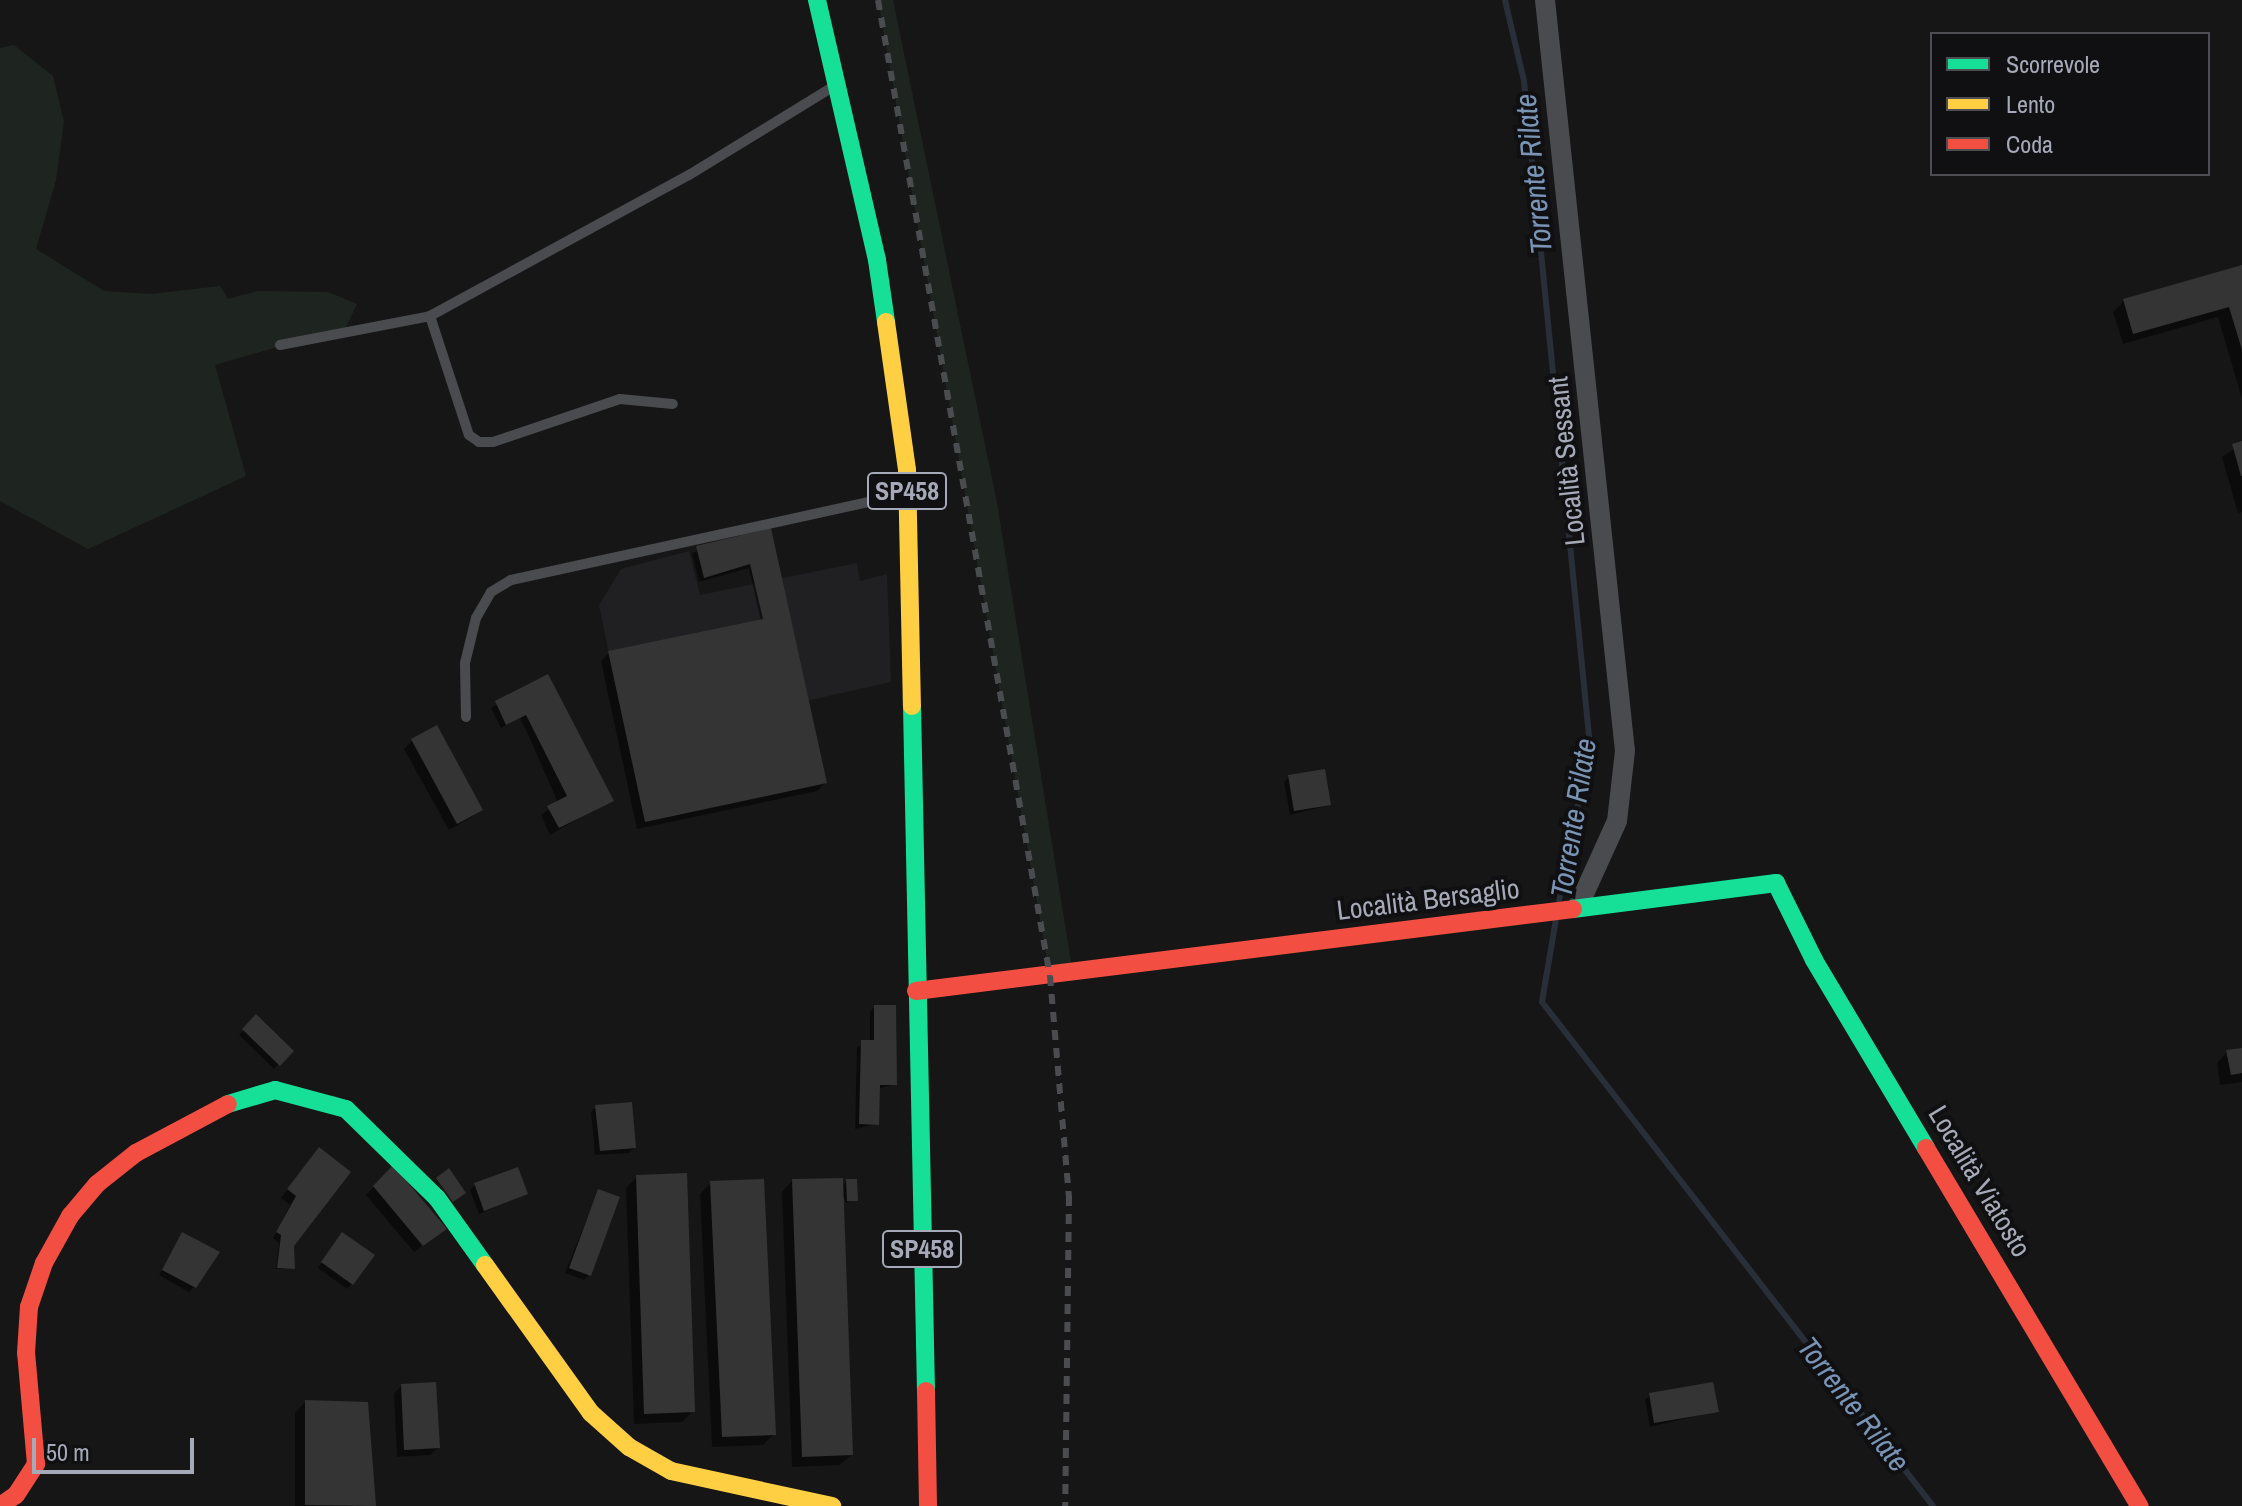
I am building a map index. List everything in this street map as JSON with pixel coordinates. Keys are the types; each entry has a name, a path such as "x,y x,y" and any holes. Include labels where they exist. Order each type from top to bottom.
{"street":[{"name":"SP458","path":"817,0 877,260 897,376 907,494 928,1506"},
{"name":"Località Sessant","path":"1545,0 1625,751 1617,821 1573,908"},
{"name":"Località Bersaglio","path":"916,991 1776,883"},
{"name":"Località Viatosto","path":"1776,883 1814,960 2139,1506"},
{"path":"0,1506 22,1488 36,1464 26,1353 29,1307 44,1263 70,1216 97,1184 136,1153 191,1120 255,1092 275,1090 346,1109 437,1198 591,1413 629,1447 671,1471 832,1506"}],"lane":[{"path":"280,345 430,316 689,175 836,85"},
{"path":"430,316 469,435 479,442 493,442 620,399 673,404"},
{"path":"466,717 465,663 476,618 491,592 511,580 907,494"}],"shaded area":[{"path":"878,0 893,0 997,503 1073,974 1050,976"},
{"path":"14,45 53,76 64,122 56,180 36,249 104,291 151,294 220,286 228,299 258,291 328,292 357,304 346,327 215,365 246,476 88,549 0,501 0,48"},
{"path":"689,551 700,595 857,563 860,581 887,574 891,682 627,741 599,605 621,569"}],"building":[{"path":"2242,265 2242,350 2229,307 2133,334 2123,299"},
{"path":"2242,441 2242,476 2241,476 2232,444"},
{"path":"771,528 827,783 645,822 608,651 763,619 750,564 704,578 696,546"},
{"path":"548,674 614,801 559,828 547,806 567,796 526,715 506,725 495,701"},
{"path":"437,725 483,810 457,824 411,739"},
{"path":"1325,769 1331,805 1294,811 1288,775"},
{"path":"874,1005 896,1005 897,1085 880,1085 879,1125 859,1124 861,1040 874,1040"},
{"path":"256,1014 294,1051 280,1066 242,1029"},
{"path":"2242,1048 2242,1073 2231,1075 2226,1050"},
{"path":"632,1102 636,1148 600,1151 595,1105"},
{"path":"319,1147 351,1172 294,1246 295,1269 277,1268 281,1235 276,1232 296,1196 287,1189"},
{"path":"393,1165 447,1229 423,1246 373,1186"},
{"path":"518,1167 528,1194 484,1211 474,1183"},
{"path":"449,1168 466,1193 453,1202 436,1178"},
{"path":"687,1173 695,1412 644,1414 636,1175"},
{"path":"843,1178 853,1455 802,1457 792,1179"},
{"path":"764,1179 776,1435 722,1437 710,1181"},
{"path":"846,1179 857,1179 858,1201 847,1201"},
{"path":"598,1189 620,1197 591,1276 569,1268"},
{"path":"182,1232 220,1252 196,1288 162,1270"},
{"path":"342,1232 375,1255 353,1285 321,1262"},
{"path":"436,1382 440,1448 404,1450 401,1384"},
{"path":"1713,1382 1719,1412 1654,1423 1649,1393"},
{"path":"305,1400 368,1402 376,1506 305,1505"}],"waterway":[{"name":"Torrente Rilate","path":"1505,0 1524,81 1590,746 1559,900"},
{"name":"Torrente Rilate","path":"1556,919 1542,1002 1933,1506"}],"railway":[{"path":"878,0 1050,976 1069,1196 1065,1506"}],"traffic: fast":[{"path":"817,0 877,260 886,322"},
{"path":"912,706 926,1391"},
{"path":"1573,909 1776,883 1814,960 1926,1148"},
{"path":"228,1104 275,1090 346,1109 437,1198 485,1265"}],"traffic: slow":[{"path":"886,322 907,470 912,706"},
{"path":"485,1265 591,1413 629,1447 671,1471 832,1506"}],"traffic: jam":[{"path":"916,991 1573,909"},
{"path":"0,1506 16,1495 36,1464 26,1353 29,1307 44,1263 70,1216 97,1184 136,1153 228,1104"},
{"path":"1926,1148 2139,1506"},
{"path":"926,1391 928,1506"}]}
